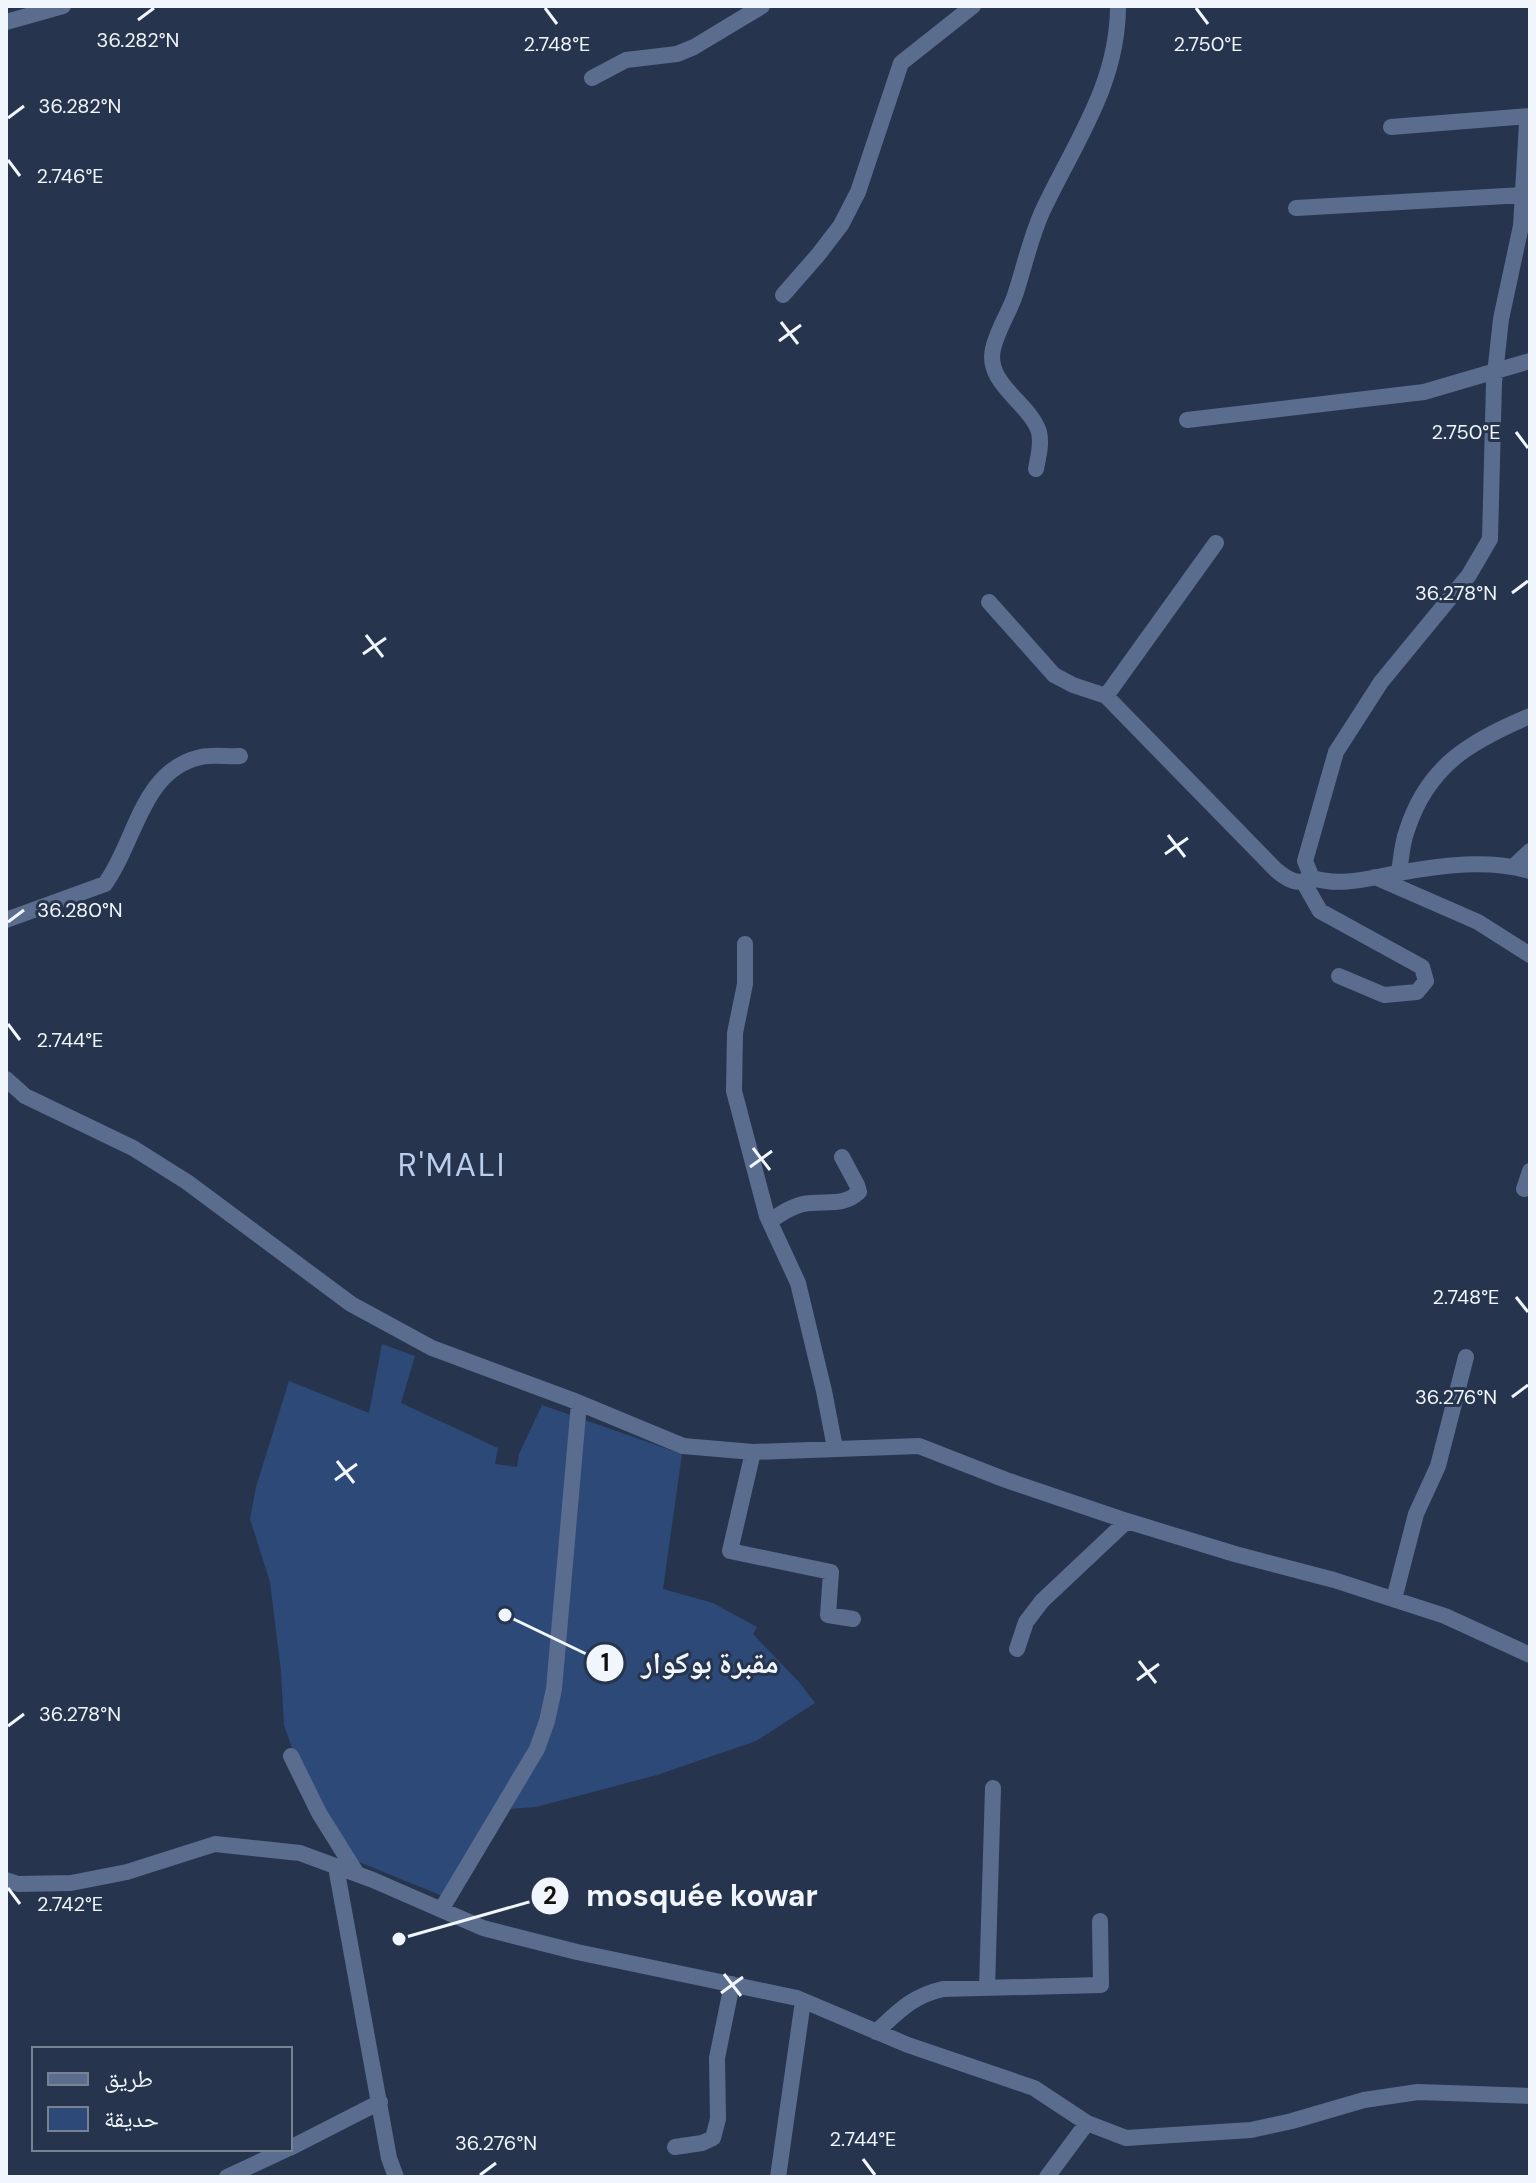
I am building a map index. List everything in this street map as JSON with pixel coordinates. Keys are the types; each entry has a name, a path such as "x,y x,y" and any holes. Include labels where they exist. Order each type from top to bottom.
{"street":[{"path":"6,22 63,6"},
{"path":"592,78 626,60 677,54 694,47 762,6"},
{"path":"783,295 841,225 858,192 901,63 973,6"},
{"path":"1036,469 1040,445 1038,431 1000,380 992,351 1014,297 1042,212 1100,97 1111,68 1118,36 1118,6"},
{"path":"1339,976 1384,995 1417,992 1426,981 1422,967 1320,911 1308,880 1305,861 1336,752 1381,682 1469,575 1490,539 1496,370 1501,319 1521,226 1527,123 1530,116 1391,127"},
{"path":"1296,208 1523,195"},
{"path":"1187,420 1424,392 1530,361"},
{"path":"1106,696 1216,543"},
{"path":"989,602 1054,675 1106,696 1288,880 1332,884 1446,866 1500,864 1522,868 1530,851"},
{"path":"1399,873 1407,830 1439,771 1462,749 1530,716"},
{"path":"6,920 105,884 158,782 170,772 201,757 240,756"},
{"path":"1375,877 1478,922 1530,955"},
{"path":"745,944 745,984 735,1033 734,1091 770,1221 798,1283 835,1448"},
{"path":"6,1079 25,1096 133,1148 187,1182 351,1304 432,1348 683,1446 753,1452 919,1446 1006,1480 1127,1521 1445,1616 1530,1655"},
{"path":"770,1221 794,1207 852,1199 859,1192 842,1157"},
{"path":"1524,1189 1530,1171"},
{"path":"1394,1599 1416,1514 1438,1466 1466,1357"},
{"path":"441,1910 537,1749 547,1721 554,1689 579,1403"},
{"path":"753,1452 730,1551 831,1572 828,1615 853,1619"},
{"path":"1017,1649 1026,1622 1042,1601 1127,1521"},
{"path":"291,1756 319,1813 357,1874"},
{"path":"987,1988 993,1788"},
{"path":"6,1880 18,1884 71,1883 127,1872 215,1844 300,1853 483,1928 577,1952 803,2001 876,2032 1034,2088 1087,2123 1126,2138 1251,2130 1364,2100 1418,2092 1530,2096"},
{"path":"336,1867 389,2158 396,2177"},
{"path":"876,2032 922,1994 943,1989 1101,1985 1100,1921"},
{"path":"675,2147 713,2138 718,2119 717,2058 732,1984"},
{"path":"778,2177 803,2001"},
{"path":"292,2146 380,2102"},
{"path":"1047,2177 1087,2123"},
{"path":"227,2177 282,2151"}],"green space":[{"path":"382,1344 415,1356 401,1403 498,1448 495,1464 517,1467 519,1454 542,1405 682,1454 663,1589 713,1603 757,1627 753,1634 815,1703 756,1741 657,1775 536,1807 494,1810 445,1897 354,1860 298,1765 284,1725 270,1582 250,1519 256,1487 289,1381 369,1413"}],"place":[{"name":"مقبرة بوكوار","path":"505,1615"},
{"name":"mosquée kowar","path":"399,1939"}],"district":[{"name":"R'MALI","path":"452,1165"}]}
